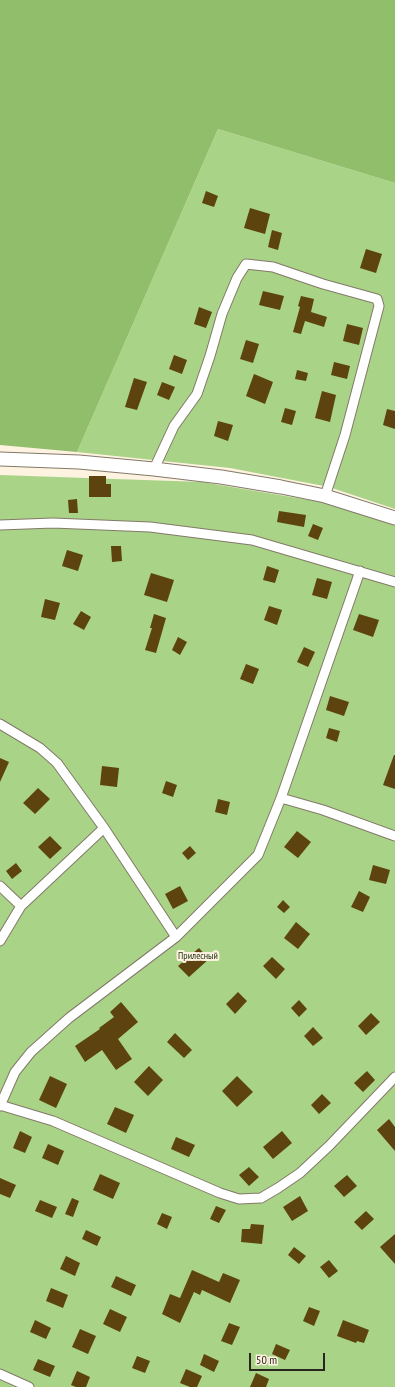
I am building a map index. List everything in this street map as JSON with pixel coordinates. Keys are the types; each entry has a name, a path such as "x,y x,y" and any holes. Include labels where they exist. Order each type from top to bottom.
{"street":[{"path":"154,469 174,426 197,394 222,314 237,278 246,264 273,267 377,300 380,306 345,435 325,496"},
{"path":"0,459 80,462 221,477 325,496 395,518"},
{"path":"0,525 53,523 150,527 244,539 259,542 395,582"},
{"path":"360,571 281,798 258,855 176,936 69,1018 31,1052 15,1072 0,1105 53,1121 220,1193 239,1199 261,1198 300,1173 329,1146 395,1077"},
{"path":"0,724 40,748 57,763 104,828 176,936"},
{"path":"281,798 323,810 395,836"},
{"path":"0,941 21,906 104,828"},
{"path":"0,886 21,906"},
{"path":"0,1374 29,1387"}],"green space":[{"path":"0,0 395,0 395,183 218,129 77,452 0,445"},
{"path":"218,129 395,183 395,509 329,487 230,468 77,452"},
{"name":"Прилесный","path":"0,475 202,482 327,503 395,525 395,1387 0,1387"}],"building":[{"path":"206,191 218,196 214,207 202,203"},
{"path":"250,208 270,214 265,234 244,228"},
{"path":"272,230 282,233 278,250 268,247"},
{"path":"366,249 382,254 376,273 360,268"},
{"path":"263,291 284,296 280,310 259,305"},
{"path":"301,296 314,299 311,312 327,317 324,327 305,321 301,334 293,332 300,307 298,306"},
{"path":"199,307 212,312 206,328 194,324"},
{"path":"347,324 363,328 359,345 343,341"},
{"path":"246,340 259,344 253,363 240,359"},
{"path":"174,355 187,360 182,374 169,369"},
{"path":"334,362 350,366 347,379 331,375"},
{"path":"297,370 308,373 306,381 295,379"},
{"path":"254,374 273,382 265,404 246,396"},
{"path":"134,378 147,382 137,410 125,407"},
{"path":"162,382 175,387 169,400 157,395"},
{"path":"322,391 336,395 330,422 315,418"},
{"path":"285,408 296,411 292,425 281,422"},
{"path":"387,409 395,411 395,429 383,425"},
{"path":"218,421 233,425 228,441 214,436"},
{"path":"89,476 106,476 106,484 111,484 111,497 89,497"},
{"path":"77,499 78,513 69,513 68,500"},
{"path":"279,511 306,515 304,527 277,522"},
{"path":"313,524 323,528 318,540 308,536"},
{"path":"111,546 121,546 122,561 112,562"},
{"path":"67,550 83,555 78,571 62,566"},
{"path":"267,566 279,570 275,583 263,580"},
{"path":"151,573 174,580 167,602 144,595"},
{"path":"317,578 332,582 327,599 312,595"},
{"path":"45,599 60,603 55,620 41,617"},
{"path":"269,606 282,610 277,625 264,620"},
{"path":"81,611 91,617 84,630 73,624"},
{"path":"154,614 166,618 156,653 145,650 152,628 150,628"},
{"path":"359,614 379,620 373,637 353,630"},
{"path":"178,637 187,642 180,655 172,650"},
{"path":"304,647 315,652 308,667 297,662"},
{"path":"246,664 259,669 253,684 240,679"},
{"path":"330,696 349,702 344,716 326,710"},
{"path":"329,728 340,731 337,742 326,738"},
{"path":"395,755 395,789 383,785"},
{"path":"0,758 9,762 0,782"},
{"path":"102,766 119,768 117,787 100,785"},
{"path":"166,781 177,785 173,797 162,793"},
{"path":"38,788 50,799 35,814 23,803"},
{"path":"218,799 230,802 227,815 215,812"},
{"path":"297,831 311,842 298,858 284,847"},
{"path":"50,836 62,848 50,859 38,847"},
{"path":"190,846 196,853 188,860 182,853"},
{"path":"16,863 22,871 12,879 6,871"},
{"path":"373,865 390,870 386,884 369,880"},
{"path":"180,886 188,901 173,909 165,894"},
{"path":"359,891 370,897 363,912 351,907"},
{"path":"283,900 290,907 284,913 277,907"},
{"path":"296,922 310,934 298,949 284,938"},
{"path":"199,948 209,959 189,977 178,966"},
{"path":"272,957 285,969 276,979 263,966"},
{"path":"238,992 247,1001 235,1014 226,1004"},
{"path":"299,1000 307,1009 299,1017 291,1008"},
{"path":"121,1002 138,1022 118,1039 132,1059 116,1070 102,1050 85,1062 75,1046 100,1029 99,1028 114,1017 110,1012"},
{"path":"371,1013 380,1022 366,1035 358,1026"},
{"path":"313,1027 323,1038 313,1046 304,1036"},
{"path":"175,1033 192,1050 184,1058 167,1042"},
{"path":"149,1066 163,1080 148,1096 134,1082"},
{"path":"367,1071 375,1080 363,1092 354,1083"},
{"path":"50,1076 67,1084 56,1108 39,1100"},
{"path":"237,1076 253,1092 237,1107 222,1091"},
{"path":"322,1094 331,1103 319,1114 311,1105"},
{"path":"115,1107 134,1115 126,1133 107,1124"},
{"path":"389,1119 395,1127 395,1151 377,1130"},
{"path":"20,1131 32,1137 25,1153 13,1148"},
{"path":"282,1131 292,1143 273,1159 263,1147"},
{"path":"176,1137 195,1145 189,1157 171,1149"},
{"path":"48,1144 64,1151 58,1165 42,1158"},
{"path":"249,1167 259,1177 249,1186 239,1175"},
{"path":"100,1174 120,1183 113,1199 93,1190"},
{"path":"347,1175 357,1186 344,1197 334,1186"},
{"path":"0,1178 16,1185 10,1198 0,1194"},
{"path":"300,1196 308,1211 292,1221 283,1207"},
{"path":"72,1198 79,1201 73,1217 65,1214"},
{"path":"40,1200 57,1207 52,1218 35,1211"},
{"path":"216,1206 226,1210 219,1223 210,1219"},
{"path":"366,1211 374,1219 362,1230 354,1222"},
{"path":"162,1213 172,1217 167,1229 157,1224"},
{"path":"251,1224 264,1225 262,1244 241,1242 242,1229 250,1229"},
{"path":"86,1230 101,1237 97,1246 82,1239"},
{"path":"395,1234 395,1264 380,1247"},
{"path":"294,1247 306,1256 299,1264 288,1255"},
{"path":"66,1256 80,1263 75,1276 60,1269"},
{"path":"329,1260 338,1271 329,1278 320,1267"},
{"path":"192,1270 219,1282 223,1273 240,1280 230,1303 202,1290 200,1295 194,1292 180,1323 162,1314 170,1294 180,1298"},
{"path":"116,1276 136,1285 131,1296 111,1287"},
{"path":"51,1288 68,1295 63,1308 46,1301"},
{"path":"309,1307 320,1311 314,1326 303,1321"},
{"path":"110,1309 127,1317 120,1332 103,1324"},
{"path":"35,1320 51,1328 46,1339 30,1332"},
{"path":"343,1320 369,1330 364,1343 357,1341 356,1343 337,1336"},
{"path":"229,1323 240,1327 232,1345 221,1341"},
{"path":"80,1329 96,1336 88,1354 72,1347"},
{"path":"276,1344 290,1350 285,1360 272,1354"},
{"path":"204,1354 219,1361 214,1372 200,1365"},
{"path":"137,1356 150,1361 145,1373 132,1368"},
{"path":"38,1359 55,1366 50,1377 33,1370"},
{"path":"186,1369 202,1376 197,1387 190,1387 180,1383"},
{"path":"77,1371 90,1377 86,1387 76,1387 71,1385"},
{"path":"256,1373 269,1379 266,1387 250,1387"}]}
